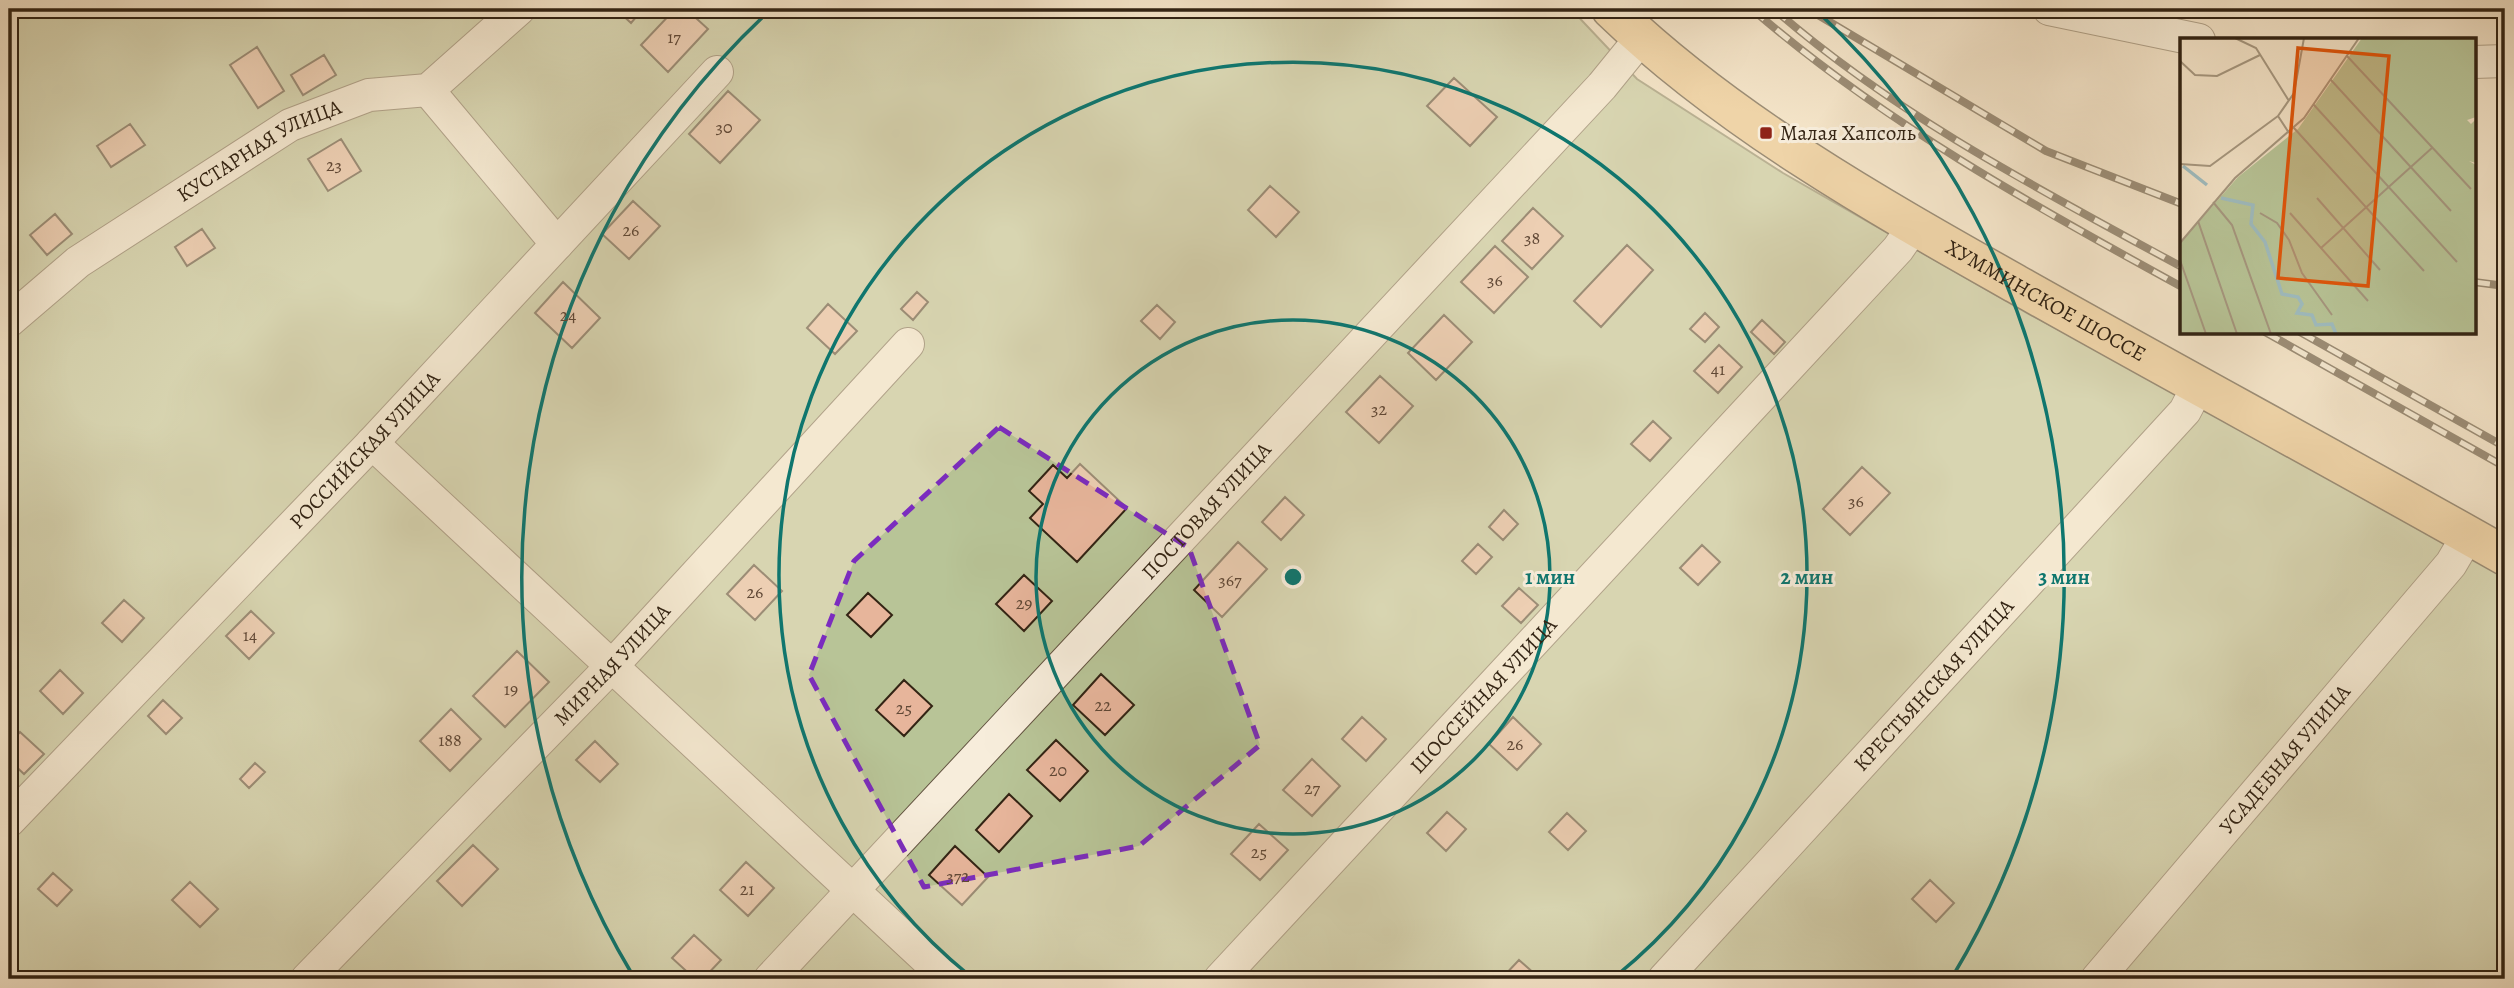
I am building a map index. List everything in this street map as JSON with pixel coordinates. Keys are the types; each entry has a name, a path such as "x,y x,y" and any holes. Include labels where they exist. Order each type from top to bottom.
{"main road":[{"name":"ХУММИНСКОЕ ШОССЕ","path":"1611,9 1641,38 1766,133 1914,226 2505,556"}],"street":[{"path":"519,9 428,90 557,244"},
{"path":"2049,9 2189,38"},
{"name":"ПОСТОВАЯ УЛИЦА","path":"770,979 1602,86 1641,38"},
{"path":"2476,62 2505,61"},
{"name":"РОССИЙСКАЯ УЛИЦА","path":"9,821 372,443 717,72"},
{"name":"КУСТАРНАЯ УЛИЦА","path":"9,321 78,262 290,125 369,94 428,90"},
{"name":"ШОССЕЙНАЯ УЛИЦА","path":"1220,979 1898,249 1914,226"},
{"name":"МИРНАЯ УЛИЦА","path":"307,979 612,666 908,344"},
{"name":"КРЕСТЬЯНСКАЯ УЛИЦА","path":"1664,979 2185,411 2197,386"},
{"path":"372,443 948,979"},
{"name":"УСАДЕБНАЯ УЛИЦА","path":"2097,979 2451,564 2468,535"}],"highlighted area":[{"path":"999,427 1189,548 1260,745 1139,846 924,887 809,675 854,561"}],"green space":[{"path":"9,9 1571,9 1637,79 1783,173 2029,314 2331,474 2505,571 2505,979 9,979"}],"building":[{"path":"616,9 643,9 631,23"},
{"path":"675,9 686,9 708,29 668,72 641,45"},
{"path":"257,47 284,91 258,108 230,65"},
{"path":"324,55 336,75 303,95 291,75"},
{"path":"1454,78 1497,117 1470,146 1427,106"},
{"path":"728,91 760,120 720,163 689,134"},
{"path":"130,124 145,145 111,167 97,146"},
{"path":"341,139 361,171 328,191 308,159"},
{"path":"1270,186 1299,212 1276,237 1248,210"},
{"path":"633,201 660,226 629,259 602,234"},
{"path":"1533,208 1563,236 1532,269 1502,241"},
{"path":"55,214 72,234 47,255 30,235"},
{"path":"202,229 215,248 187,266 175,247"},
{"path":"1627,245 1653,270 1601,327 1574,301"},
{"path":"1495,246 1528,277 1494,313 1461,282"},
{"path":"563,282 600,318 572,348 535,313"},
{"path":"917,292 928,302 913,320 901,309"},
{"path":"828,304 857,331 835,354 807,328"},
{"path":"1157,305 1175,322 1160,339 1141,321"},
{"path":"1705,313 1719,327 1705,342 1690,329"},
{"path":"1444,315 1472,342 1436,380 1408,353"},
{"path":"1762,320 1785,342 1774,354 1751,332"},
{"path":"1719,345 1742,367 1718,393 1694,371"},
{"path":"1380,376 1413,406 1379,443 1346,412"},
{"path":"1653,421 1671,438 1650,461 1631,444"},
{"path":"1080,464 1127,508 1077,562 1030,518 1043,504 1029,491 1053,465 1067,478"},
{"path":"1862,467 1890,493 1850,535 1823,509"},
{"path":"1285,497 1304,515 1281,540 1262,522"},
{"path":"1504,510 1518,524 1503,540 1489,527"},
{"path":"1238,542 1267,569 1222,617 1194,590"},
{"path":"1478,544 1492,557 1476,574 1462,561"},
{"path":"1702,545 1720,562 1698,585 1680,568"},
{"path":"754,565 782,591 755,620 727,594"},
{"path":"1024,575 1052,601 1024,631 996,604"},
{"path":"1519,588 1538,605 1521,623 1502,606"},
{"path":"868,593 892,615 871,637 847,615"},
{"path":"124,600 144,618 122,642 102,623"},
{"path":"251,611 274,633 249,659 226,636"},
{"path":"517,651 549,682 505,727 473,696"},
{"path":"60,670 83,693 63,714 40,691"},
{"path":"1101,674 1134,705 1105,735 1073,705"},
{"path":"904,680 932,706 904,736 876,710"},
{"path":"163,700 182,718 166,734 148,716"},
{"path":"451,709 481,739 450,771 420,741"},
{"path":"1362,717 1386,739 1366,761 1342,739"},
{"path":"1513,717 1541,744 1517,770 1489,744"},
{"path":"20,732 44,754 24,774 9,760 9,744"},
{"path":"1056,740 1088,771 1060,801 1027,770"},
{"path":"595,741 618,764 600,782 576,760"},
{"path":"1312,759 1340,786 1312,816 1283,790"},
{"path":"255,763 265,772 249,788 240,779"},
{"path":"1009,794 1032,816 999,852 976,830"},
{"path":"1447,812 1466,829 1446,851 1427,833"},
{"path":"1567,813 1586,831 1568,850 1549,832"},
{"path":"1259,824 1288,850 1260,880 1231,854"},
{"path":"473,845 498,869 462,906 437,881"},
{"path":"955,846 988,877 962,905 929,875"},
{"path":"746,862 774,888 748,916 720,890"},
{"path":"53,873 72,890 57,906 38,889"},
{"path":"1930,880 1954,903 1936,922 1912,899"},
{"path":"190,882 218,909 200,927 172,900"},
{"path":"694,935 721,960 703,979 695,979 672,958"},
{"path":"1519,960 1535,974 1531,979 1501,979"}],"railway":[{"path":"1752,9 1801,50 1905,125 2014,193 2180,286"},
{"path":"1774,9 1820,47 1919,117 2023,180 2180,266"},
{"path":"1808,9 2046,151 2180,203"},
{"path":"2476,282 2505,286"},
{"path":"2269,334 2505,467"},
{"path":"2304,334 2505,447"}],"place":[{"name":"Малая Хапсоль","path":"1766,133"}]}
